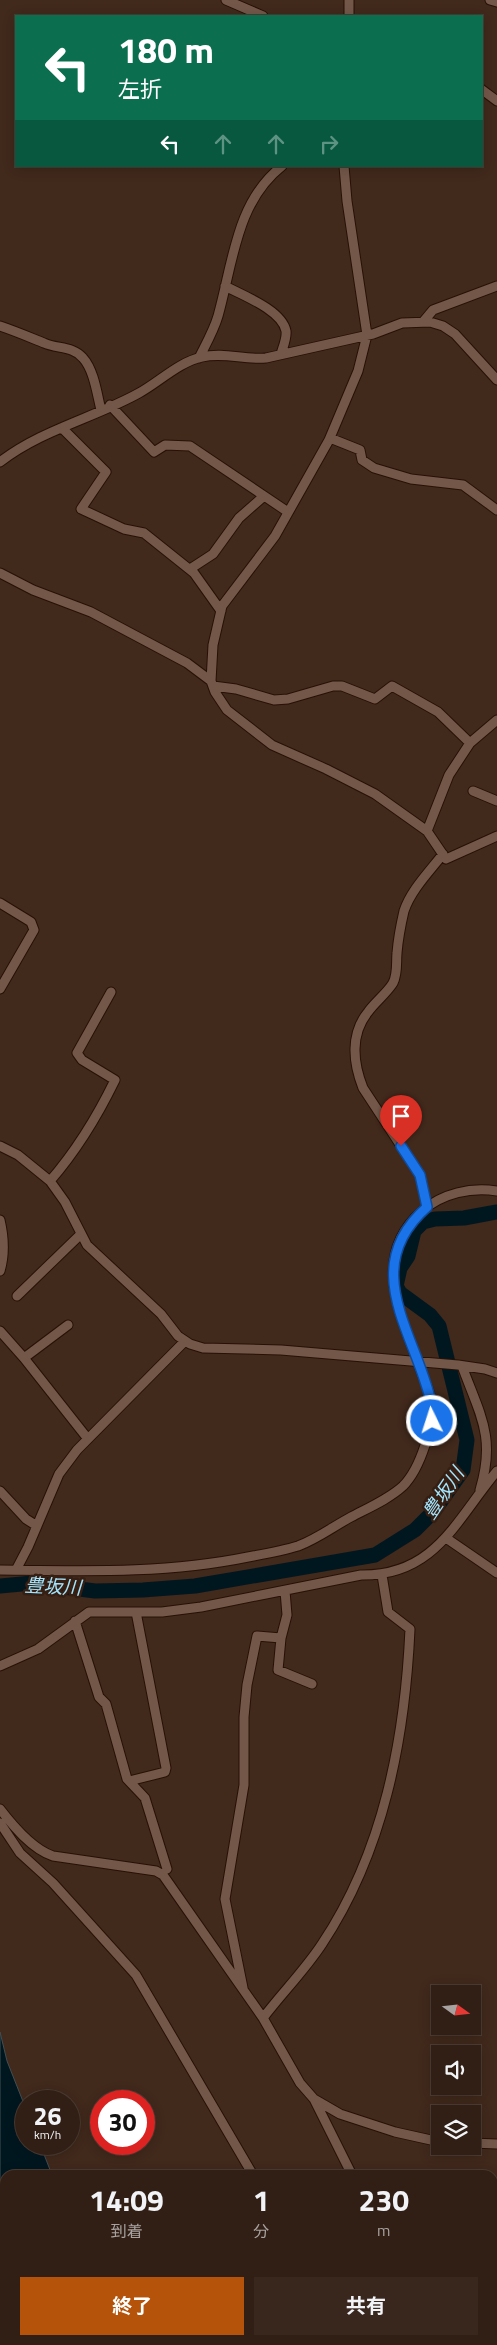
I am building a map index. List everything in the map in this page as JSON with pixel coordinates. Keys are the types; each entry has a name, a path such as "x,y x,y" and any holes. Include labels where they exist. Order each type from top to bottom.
{"street":[{"path":"226,0 260,15"},
{"path":"348,0 349,15"},
{"path":"490,0 497,2"},
{"path":"483,90 497,101"},
{"path":"199,358 218,317 234,247 256,192 281,167"},
{"path":"212,684 213,645 222,606 247,571 260,557 288,512 330,438 358,371 367,335 347,202 344,167"},
{"path":"225,286 276,314 284,325 286,334 281,354"},
{"path":"423,322 433,310 497,286"},
{"path":"0,462 28,443 138,393 199,358 229,355 252,359 281,354 367,335 402,323 423,322 443,326 455,334 497,380"},
{"path":"0,326 44,343 74,350 89,367 101,410"},
{"path":"110,406 154,452 165,445 190,446 288,512"},
{"path":"62,428 106,472 80,509 124,529 144,533 190,569 221,611"},
{"path":"330,438 360,450 362,460 374,468 411,478 463,485 497,510"},
{"path":"190,569 213,554 239,518 264,496"},
{"path":"0,573 33,590 91,612 187,663 212,684 227,710 272,745 290,755 326,769 375,794 427,831 446,859 497,836"},
{"path":"212,684 274,700 288,699 333,686 342,686 375,699 392,686 438,712 470,743"},
{"path":"427,831 449,775 470,743 497,720"},
{"path":"473,791 497,801"},
{"path":"427,1207 420,1175 363,1088 357,1073 354,1053 360,1026 366,1013 392,984 397,970 397,951 405,910 418,885 443,854"},
{"path":"0,903 31,922 34,930 0,989"},
{"path":"50,1181 73,1154 100,1110 114,1080 82,1060 77,1053 111,992"},
{"path":"0,1146 18,1155 50,1181 64,1202 87,1245 105,1264 161,1314 178,1336 185,1340 203,1348 281,1350 460,1366 497,1373"},
{"path":"0,1570 135,1571 176,1569 220,1563 299,1545 388,1497 403,1485 414,1470 432,1421 431,1400 420,1362 398,1308 392,1274 395,1255 402,1234 414,1218 427,1207 453,1194 472,1189 497,1191"},
{"path":"0,1220 3,1233 3,1260 0,1271"},
{"path":"17,1296 81,1234"},
{"path":"24,1358 68,1325"},
{"path":"0,1331 24,1358 88,1439"},
{"path":"16,1570 59,1474 88,1439 185,1340"},
{"path":"460,1366 485,1429 488,1446 486,1468 478,1495"},
{"path":"0,1666 38,1649 89,1612 162,1612 201,1607 362,1575 382,1575 410,1567 430,1553 446,1538 497,1471"},
{"path":"0,1491 26,1519 37,1526"},
{"path":"446,1538 497,1573"},
{"path":"263,2018 322,1944 350,1897 366,1862 379,1825 402,1725 408,1685 410,1629 388,1612 382,1575"},
{"path":"285,1591 287,1615 281,1638 278,1670 312,1684"},
{"path":"129,1781 165,1772 166,1768 136,1612"},
{"path":"75,1621 99,1697 106,1704 129,1781 145,1798 167,1869"},
{"path":"244,1991 226,1914 225,1899 244,1785 244,1717 247,1685 257,1636 281,1638"},
{"path":"0,1809 8,1820 43,1853 156,1870 163,1875 263,2018 300,2083 314,2099 350,2170"},
{"path":"0,1823 20,1854 53,1883 136,1975 250,2170"},
{"path":"314,2099 340,2114 396,2132 431,2140"},
{"path":"481,2143 497,2144"}],"water":[{"path":"0,2032 7,2061 18,2090 15,2090 15,2155 44,2155 50,2170 0,2170"}],"waterway":[{"name":"豊坂川","path":"0,1586 32,1583 95,1591 195,1586 375,1555 415,1530 434,1511 463,1470 467,1440 439,1326 430,1315 400,1293 396,1286 400,1268 408,1256 414,1231 423,1222 435,1219 464,1218 497,1212"}],"route":[{"path":"401,1146 420,1175 427,1207 414,1218 402,1234 395,1255 392,1274 398,1308 431,1400 432,1421"}]}
